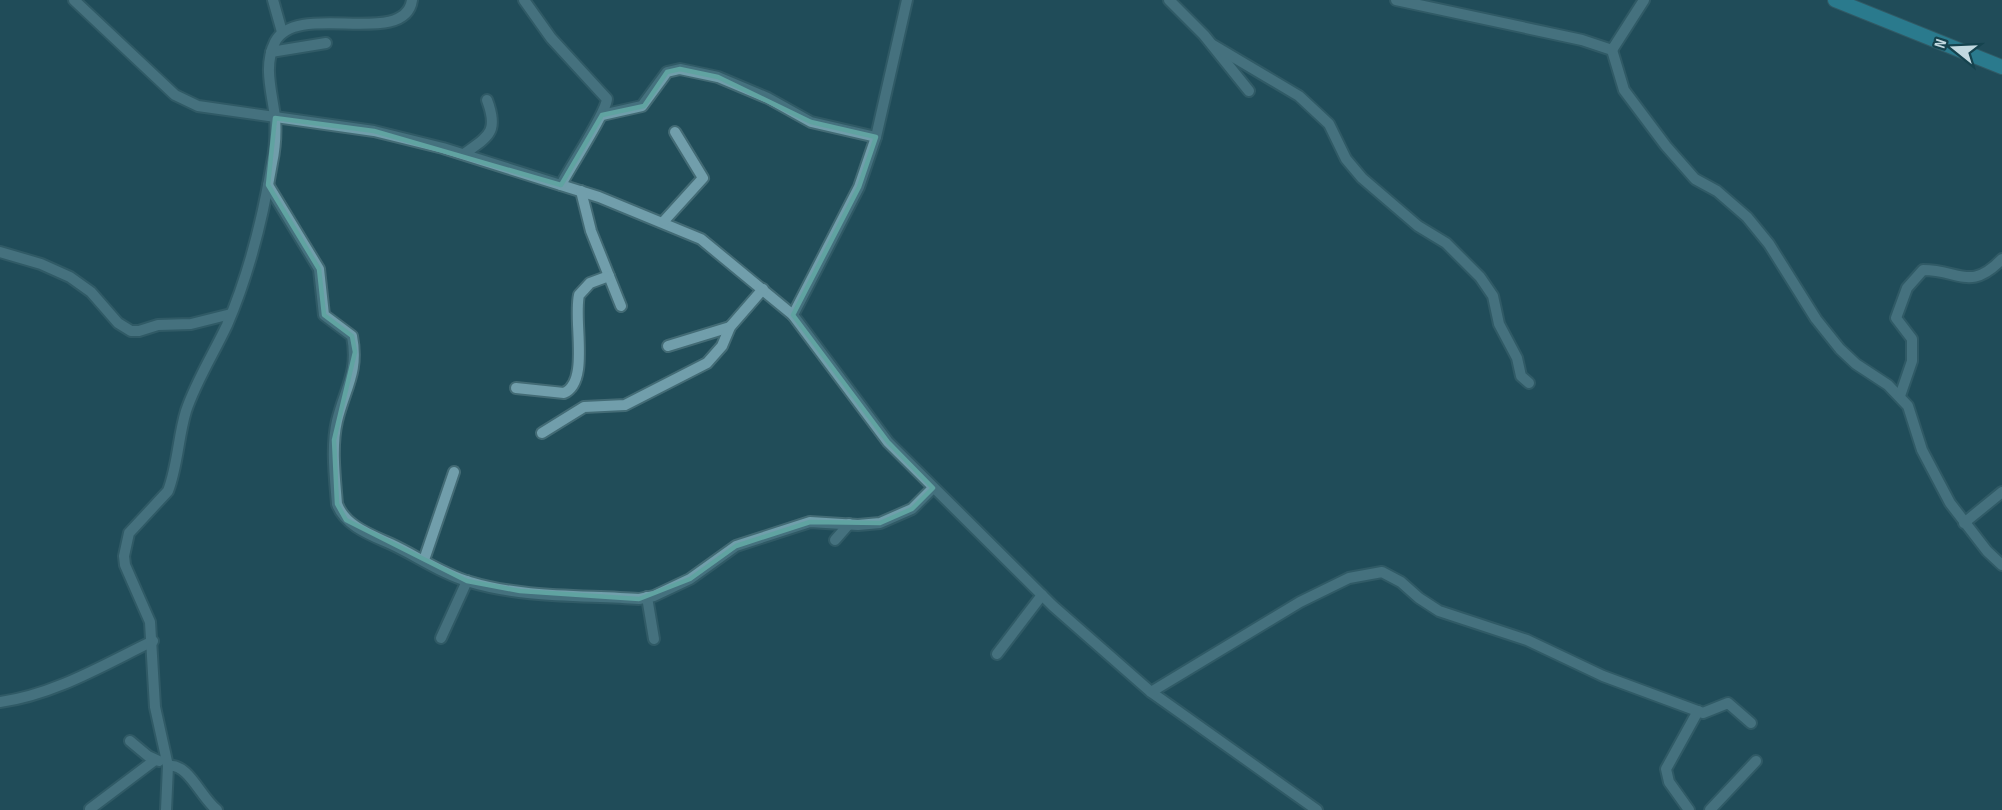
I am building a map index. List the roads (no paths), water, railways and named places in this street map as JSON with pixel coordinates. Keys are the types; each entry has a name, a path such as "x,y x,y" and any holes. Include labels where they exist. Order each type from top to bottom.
{"main road":[{"path":"1835,0 2002,67"}],"street":[{"path":"74,0 175,95 198,106 374,131 464,154 581,191 664,221 701,239 793,315 888,442 1042,595 1151,692 1317,810"},
{"path":"166,810 168,764 155,707 153,641 150,622 125,565 125,545 136,524 168,491 187,410 231,314 250,260 273,160 275,118 268,78 272,52 282,32 273,0"},
{"path":"282,32 328,21 381,23 404,13 410,8 412,0"},
{"path":"525,0 550,38 607,99 607,108 581,147 561,184"},
{"path":"793,315 855,195 876,137 908,0"},
{"path":"1169,0 1213,45 1249,91"},
{"path":"1396,0 1582,40 1612,50"},
{"path":"1644,0 1612,50 1624,90 1672,154 1695,179 1717,191 1747,217 1769,244 1816,319 1840,349 1856,364 1888,385 1908,406 1931,468 1950,503 1964,523 2002,565"},
{"path":"272,52 326,42"},
{"path":"1213,45 1299,96 1329,124 1346,159 1362,178 1418,226 1446,243 1480,277 1493,296 1499,324 1517,358 1521,376 1529,383"},
{"path":"602,115 642,106 667,72 680,69 718,77 768,98 811,122 876,137"},
{"path":"464,154 486,138 492,128 492,114 487,100"},
{"path":"664,221 703,178 675,132"},
{"path":"268,185 319,269 324,315 352,336 354,365 337,420 334,440 336,491 340,513 365,532 467,581 520,591 647,597 690,579 736,546 810,522 880,523 912,509 933,488"},
{"path":"581,191 591,231 621,306"},
{"path":"0,252 41,264 70,277 91,292 118,322 131,331 158,325 191,324 231,314"},
{"path":"1900,396 1912,361 1912,339 1896,318 1907,288 1923,270 1935,270 1972,279 1990,271 2002,259"},
{"path":"516,388 564,393 571,390 579,376 579,296 590,283 609,276"},
{"path":"542,433 584,407 625,405 694,370 717,354 730,327 763,289"},
{"path":"668,346 730,327"},
{"path":"424,560 454,472"},
{"path":"1964,523 2002,492"},
{"path":"835,540 849,524"},
{"path":"1151,692 1300,602 1349,578 1382,572 1401,582 1439,611 1527,640 1603,676 1698,711 1711,711 1728,703 1751,723"},
{"path":"441,638 467,581"},
{"path":"997,654 1042,595"},
{"path":"647,597 654,639"},
{"path":"0,702 24,697 74,679 153,641"},
{"path":"1689,810 1666,776 1666,770 1698,711"},
{"path":"130,741 155,760 183,768 203,797 217,810"},
{"path":"90,809 155,760"},
{"path":"1710,810 1756,761"}]}
